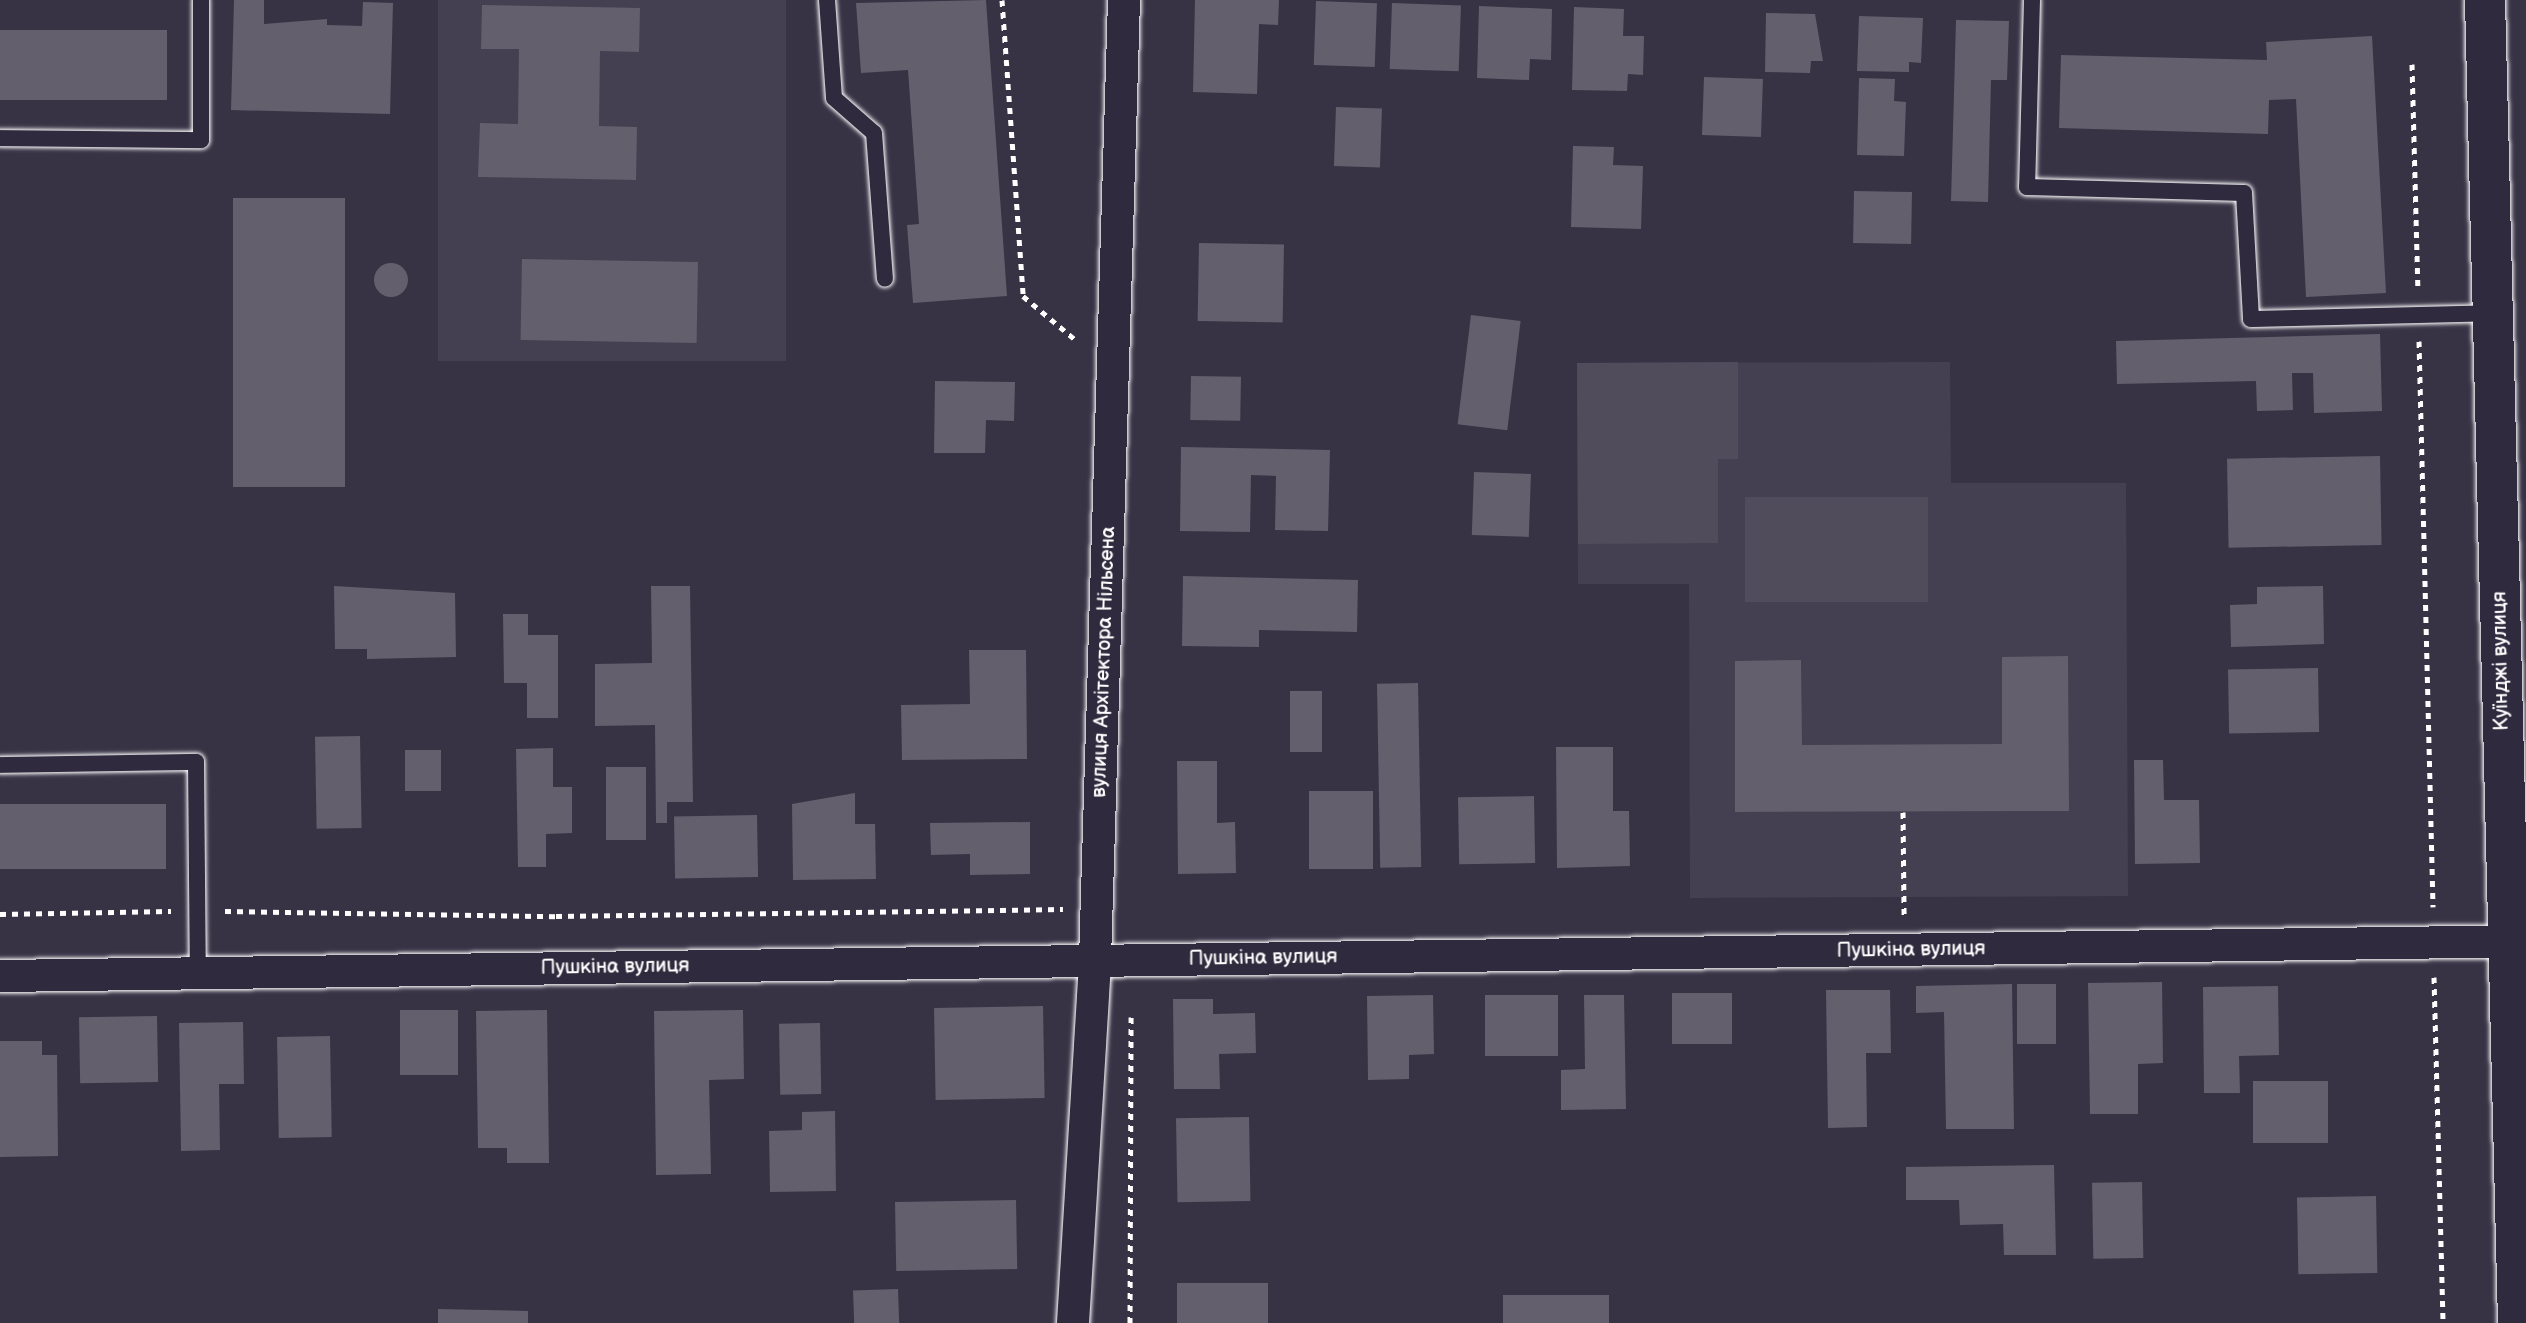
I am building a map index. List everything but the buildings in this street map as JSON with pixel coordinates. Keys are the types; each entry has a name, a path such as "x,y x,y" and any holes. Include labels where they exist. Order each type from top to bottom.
{"street":[{"name":"вулиця Архітектора Нільсена","path":"1073,1323 1095,960 1124,0"},
{"name":"Куїнджі вулиця","path":"2485,0 2493,313 2517,942 2518,1323"},
{"name":"Пушкіна вулиця","path":"0,976 2517,942"}],"lane":[{"path":"0,138 201,140 201,0"},
{"path":"827,0 834,98 874,133 885,279"},
{"path":"2032,0 2027,187 2244,193 2251,319 2493,313"},
{"path":"0,765 196,762 198,973"}],"path":[{"path":"1002,0 1023,296 1079,343"},
{"path":"2412,64 2443,1323"},
{"path":"1903,812 1904,949"},
{"path":"0,914 198,911 556,916 1097,908"},
{"path":"1130,1323 1131,960"}],"shaded area":[{"path":"438,0 786,0 786,361 438,361"},
{"path":"1738,362 1738,459 1718,459 1718,543 1578,544 1577,363"},
{"path":"1950,362 1951,483 2126,483 2128,896 1690,898 1689,584 1578,584 1577,363"},
{"path":"1745,497 1928,497 1928,602 1745,602"}]}
